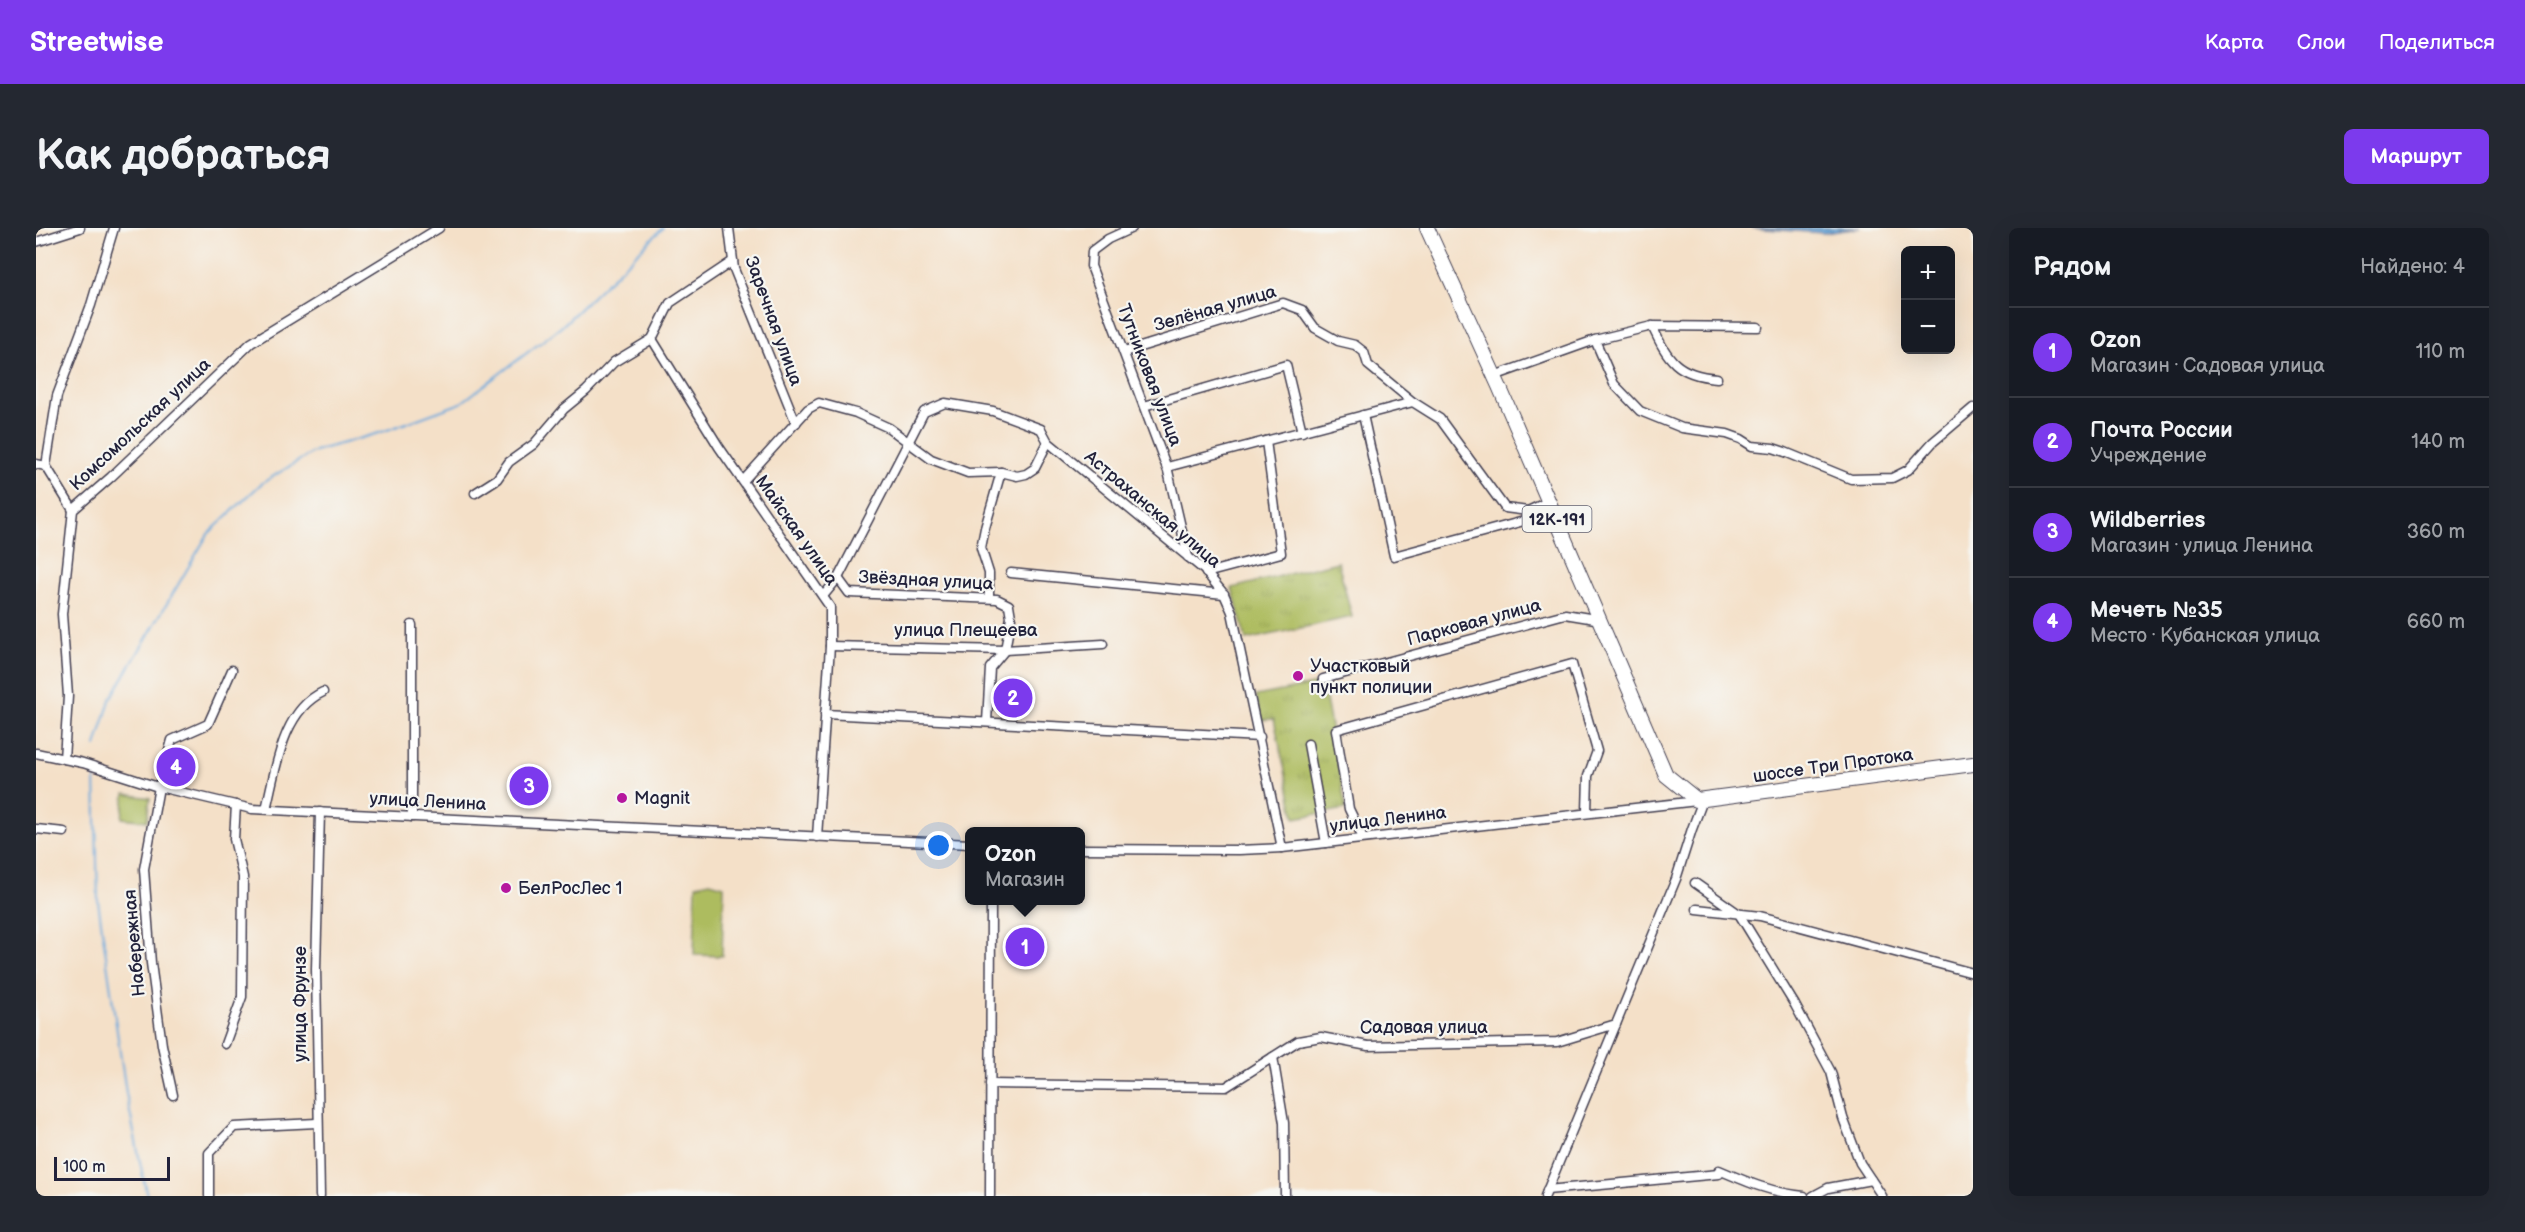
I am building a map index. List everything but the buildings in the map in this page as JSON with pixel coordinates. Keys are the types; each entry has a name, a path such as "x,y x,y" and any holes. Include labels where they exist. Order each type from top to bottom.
{"main road":[{"name":"12К-191","path":"1428,228 1601,620 1666,775 1700,800"},
{"name":"шоссе Три Протока","path":"1700,800 1973,764"}],"street":[{"path":"36,243 80,228"},
{"path":"73,510 46,466 57,396 91,305 114,228"},
{"name":"Комсомольская улица","path":"64,759 68,696 62,614 73,510 111,477 251,343 439,228"},
{"name":"Заречная улица","path":"729,228 734,269 796,423"},
{"name":"Тутниковая улица","path":"1132,228 1108,239 1092,251 1091,266 1167,467 1188,557"},
{"path":"476,493 497,479 509,462 534,444 564,409 586,391 614,362 652,339 670,303 733,261"},
{"name":"Зелёная улица","path":"1124,352 1283,303 1302,310 1315,328 1338,341 1355,345 1364,352 1368,365 1413,402 1440,419 1505,508 1528,511 1549,501"},
{"path":"1494,376 1595,340 1652,326 1758,327"},
{"path":"1652,326 1665,354 1677,367 1696,376 1717,378"},
{"name":"Майская улица","path":"652,339 742,482 824,595 830,607 830,646 817,837"},
{"path":"1595,340 1614,384 1640,411 1682,428 1727,434 1742,439 1752,446 1779,450 1851,479 1892,478 1908,470 1933,442 1973,408"},
{"path":"1144,406 1286,365 1302,432"},
{"path":"1167,467 1413,402"},
{"name":"Астраханская улица","path":"824,595 838,578 924,412 945,403 993,411 1041,429 1048,442 1188,557 1224,594 1232,612 1282,848"},
{"path":"742,482 808,409 819,404 856,412 889,428 931,459 968,473 1001,472 1017,476 1026,474 1035,468 1048,442"},
{"path":"1363,416 1394,556 1524,521"},
{"path":"1206,573 1281,553 1266,441"},
{"path":"36,464 46,466"},
{"path":"989,598 989,573 981,548 1001,472"},
{"name":"Звёздная улица","path":"1011,573 1224,594"},
{"name":"Звёздная улица","path":"838,578 849,592 997,599 1009,605 1011,617 1005,650"},
{"name":"Парковая улица","path":"1323,679 1565,614 1601,620"},
{"path":"412,626 412,817"},
{"name":"улица Плещеева","path":"830,646 1005,650 1102,644"},
{"path":"987,722 990,668 1005,650"},
{"path":"1363,838 1349,809 1336,730 1572,664 1597,751 1588,776 1587,812"},
{"name":"Набережная","path":"173,1095 162,1045 151,963 144,869 159,788 172,740 208,724 232,670"},
{"path":"266,809 280,752 297,711 314,696 323,692"},
{"path":"825,714 1260,737"},
{"path":"1308,744 1326,843"},
{"name":"улица Ленина","path":"36,753 64,759 159,788 236,805 266,809 965,844"},
{"path":"1700,800 1676,879 1546,1193 1719,1172 1782,1194 1804,1196"},
{"name":"улица Ленина","path":"1085,849 1282,848 1700,800"},
{"path":"225,1044 242,997 243,878 234,839 236,805"},
{"name":"улица Фрунзе","path":"320,812 316,969 320,1196"},
{"path":"36,829 64,832"},
{"path":"1695,883 1739,914 1795,1005 1832,1072 1844,1118 1860,1163 1882,1196"},
{"path":"990,1196 991,905"},
{"path":"1697,909 1760,916 1973,973"},
{"name":"Садовая улица","path":"990,1084 1226,1087 1298,1041 1321,1037 1368,1046 1557,1042 1616,1024"},
{"path":"1273,1058 1284,1123 1285,1196"},
{"path":"209,1196 209,1153 234,1127 317,1123"},
{"path":"1813,1196 1828,1188 1871,1179"}],"green space":[{"path":"1338,562 1352,617 1246,640 1232,588"},
{"path":"1323,683 1346,809 1295,818 1274,719 1261,720 1256,696"},
{"path":"125,794 150,798 147,821 122,818"},
{"path":"710,882 724,886 722,956 694,955 696,885"}],"water":[{"path":"1751,228 1860,228 1824,233"}],"waterway":[{"path":"96,746 110,700 208,534 262,483 315,451 379,433 461,403 561,327 663,228"},
{"path":"95,778 98,901 126,1093 147,1196"}],"place":[{"name":"Участковый пункт полиции","path":"1298,676"},
{"name":"Почта России","path":"1013,698"},
{"name":"Мечеть №35","path":"176,767"},
{"name":"Wildberries","path":"529,786"},
{"name":"Magnit","path":"622,798"},
{"name":"БелРосЛес 1","path":"506,888"},
{"name":"Ozon","path":"1025,947"}]}
